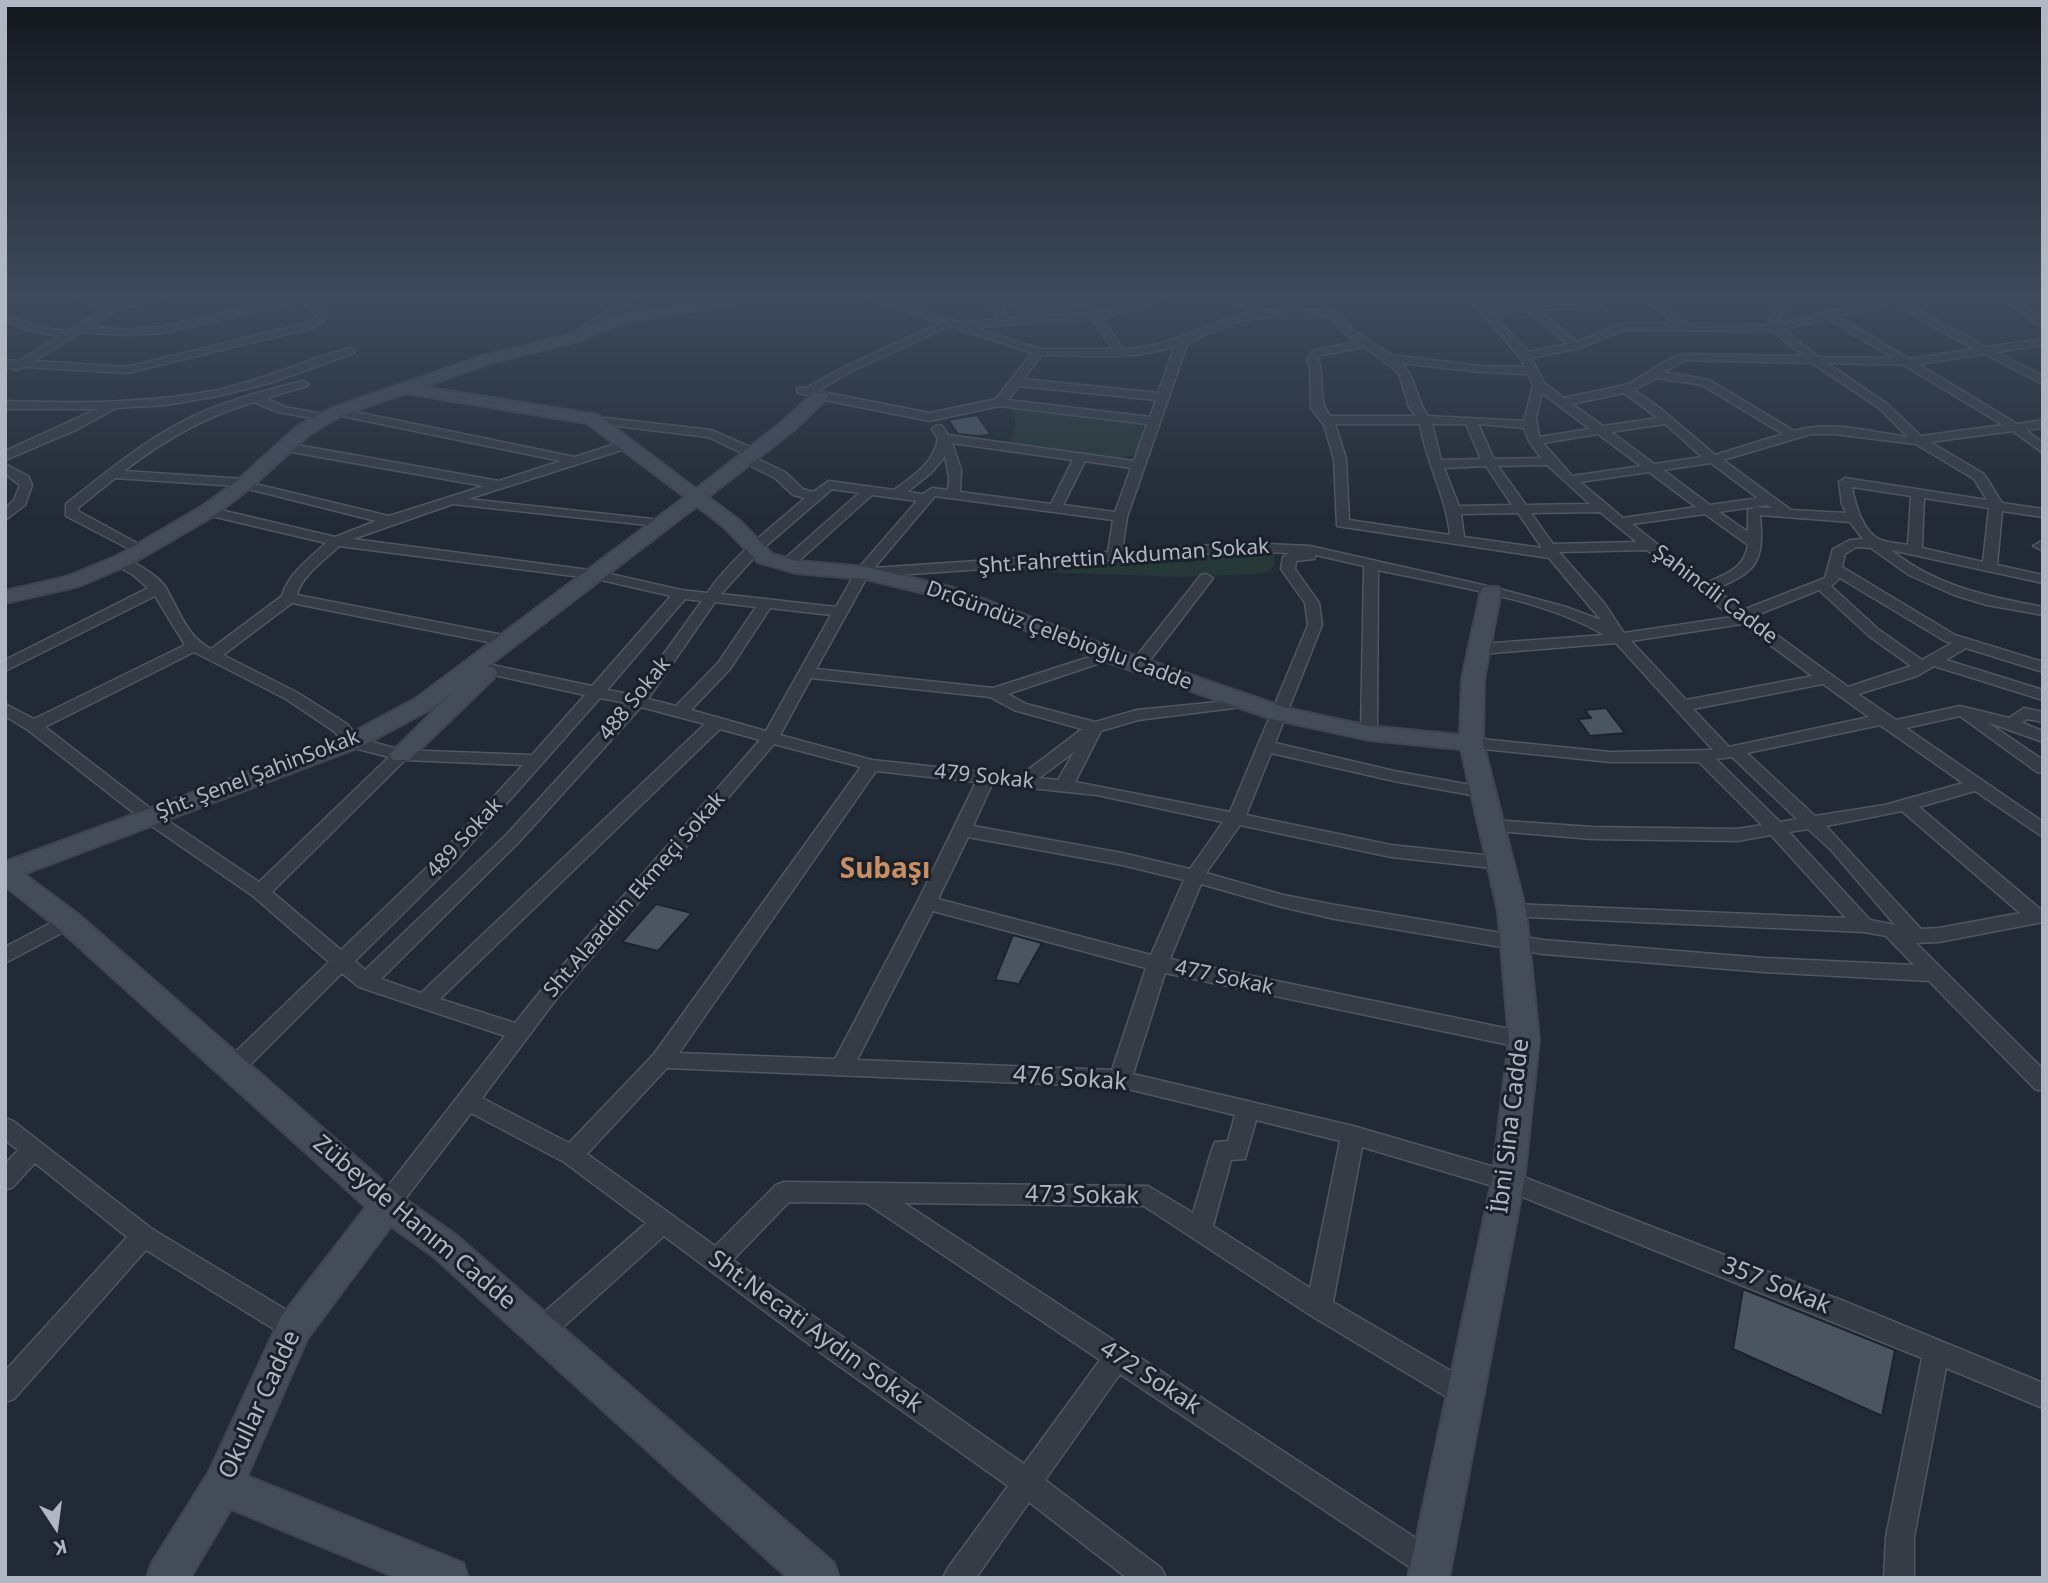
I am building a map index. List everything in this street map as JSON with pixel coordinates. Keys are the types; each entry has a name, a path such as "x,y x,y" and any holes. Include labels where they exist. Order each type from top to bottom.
{"street":[{"path":"5,405 116,404 217,393 290,373"},
{"path":"5,597 72,582 120,562 208,511 244,484 304,430 330,415 446,373"},
{"path":"806,393 841,373"},
{"path":"999,402 1023,373"},
{"path":"1114,556 1120,517 1171,373"},
{"path":"1317,373 1317,408 1327,420 1340,459 1342,523 1553,554 1650,546"},
{"path":"1404,373 1415,407 1425,420 1435,464 1454,510 1457,539"},
{"path":"1532,373 1539,385 1600,432 1756,545"},
{"path":"1834,373 1883,406 1918,440 1972,471 1987,487 1996,504 1990,568"},
{"path":"1923,373 2016,428 2043,449"},
{"path":"2027,373 2043,381"},
{"path":"1562,402 1626,389 1654,374 1705,382 1791,434"},
{"path":"1016,382 1162,397"},
{"path":"139,550 71,513 71,507 111,474 197,418 303,384"},
{"name":"Şahincili Cadde","path":"1539,385 1530,411 1530,425 1535,441 1570,480 1706,589 2043,831"},
{"path":"401,388 711,434 780,475 798,492 815,497"},
{"path":"1626,389 1787,513"},
{"path":"806,393 930,417 999,402 1155,421"},
{"name":"Şht. Şenel ŞahinSokak","path":"401,755 508,641 749,456 806,393"},
{"path":"256,398 282,410 330,415 575,460"},
{"path":"5,456 74,426 116,404"},
{"path":"930,417 944,438 955,468 957,482 953,495"},
{"name":"Dr.Gündüz Çelebioğlu Cadde","path":"592,418 624,445 732,524 765,558 787,565 864,573 947,592 1110,655 1280,714 1369,733 1471,743"},
{"path":"1327,420 1470,420 1530,425"},
{"path":"1470,420 1489,462 1520,510 1553,554 1599,606 1620,638 1682,706 1731,753 1838,847 1916,936"},
{"path":"1535,441 1666,420"},
{"path":"1570,480 1714,459 1759,447 1791,434 1828,429 1897,440 1918,440 2043,424"},
{"path":"944,438 1139,465"},
{"path":"897,494 943,453 944,438"},
{"path":"211,656 289,598 292,586 301,575 336,541 390,520 624,445"},
{"path":"286,447 500,485"},
{"path":"1055,509 1081,456"},
{"path":"1435,464 1552,461"},
{"path":"5,468 23,479 26,485 20,502 5,516"},
{"path":"111,474 244,484 390,520"},
{"path":"2043,513 1845,482 1847,498 1855,518 1875,544 1898,562 1981,599 2043,611"},
{"name":"488 Sokak","path":"366,982 513,838 638,701 725,578 755,548 830,485 897,494 953,495 1120,517"},
{"path":"787,565 870,490"},
{"path":"1915,551 1918,494"},
{"name":"Sht.Alaaddin Ekmeçi Sokak","path":"387,1205 550,993 771,738 805,673 864,573 930,496"},
{"path":"1620,522 1766,497"},
{"path":"451,501 661,524"},
{"path":"1454,510 1603,508"},
{"path":"1706,589 1744,572 1752,561 1756,545 1753,513 1760,510 1855,518"},
{"path":"208,511 336,541 597,575 681,594 840,612"},
{"path":"1480,649 1620,638 1744,617 1833,578 1836,556 1846,546 1875,544 2043,579"},
{"name":"Şht.Fahrettin Akduman Sokak","path":"864,573 1279,548 1323,552 1491,591 1588,619 1620,638"},
{"path":"1120,1079 1158,964 1196,876 1218,837 1236,818 1315,625 1312,603 1289,573 1290,556 1371,565 1369,733"},
{"path":"120,562 143,573 159,587 183,635 194,646 292,696 341,728 352,742 401,755 537,760"},
{"path":"1835,569 1962,644 2043,667"},
{"name":"Şht. Şenel ŞahinSokak","path":"5,873 149,816 352,742 422,704 481,667 588,591 597,575"},
{"path":"1138,664 1206,578"},
{"path":"1822,585 1864,625 1928,664 2043,695"},
{"path":"5,666 159,587"},
{"name":"İbni Sina Cadde","path":"1429,1571 1508,1181 1524,1040 1512,912 1471,743 1470,697 1491,591"},
{"name":"489 Sokak","path":"233,1068 448,858 681,594"},
{"path":"289,598 508,641"},
{"path":"680,712 723,666 766,603"},
{"path":"1847,692 1928,664 1962,644"},
{"path":"34,726 194,646"},
{"path":"994,693 1110,655"},
{"name":"479 Sokak","path":"481,667 638,701 871,765 1097,790 1391,851 1501,863"},
{"path":"805,673 994,693 1020,706 1095,727"},
{"path":"1682,706 1827,678"},
{"path":"1025,781 1095,727 1137,715 1242,702"},
{"path":"5,709 34,726 149,816 260,892 366,982 520,1033"},
{"path":"1471,743 1610,757 1704,757 1960,711 2012,724 2043,737"},
{"path":"1960,711 2043,768"},
{"path":"2012,724 2024,713 2043,717"},
{"path":"425,1001 717,722"},
{"path":"1064,786 1095,727"},
{"path":"1265,746 1394,776 1482,792"},
{"path":"260,892 401,755"},
{"path":"1704,757 1777,830 1864,925"},
{"path":"572,1155 662,1060 871,765"},
{"path":"841,1069 927,903 987,777"},
{"path":"1492,826 1592,833 1737,835 1813,824 1906,805 1978,785"},
{"path":"1906,805 2039,915"},
{"path":"962,830 1122,859 1196,876 1295,904 1516,943 1641,956 1934,974"},
{"name":"Zübeyde Hanım Cadde","path":"5,873 68,921 387,1205 445,1246 819,1578"},
{"name":"477 Sokak","path":"927,903 1158,964 1524,1040"},
{"path":"1512,912 1864,925 1916,936 1961,932 2039,915"},
{"path":"5,956 68,921"},
{"path":"1892,931 2043,1083"},
{"name":"476 Sokak","path":"662,1060 1120,1079 1353,1135 1508,1181"},
{"name":"Sht.Necati Aydın Sokak","path":"468,1101 572,1155 830,1345 1026,1482 1151,1578"},
{"path":"1200,1230 1223,1149 1237,1152 1247,1110"},
{"path":"5,1127 143,1236 294,1328"},
{"path":"1319,1307 1353,1135"},
{"path":"5,1180 33,1150"},
{"name":"357 Sokak","path":"1508,1181 2043,1396"},
{"name":"473 Sokak","path":"716,1261 783,1192 1148,1196 1319,1307 1464,1392"},
{"name":"472 Sokak","path":"869,1193 1117,1357 1429,1571"},
{"name":"Okullar Cadde","path":"167,1578 227,1488 294,1328 387,1205"},
{"path":"541,1331 663,1222"},
{"path":"5,1390 143,1236"},
{"path":"1899,1578 1900,1537 1936,1351"},
{"path":"958,1578 1117,1357"},
{"path":"177,1578 227,1488 448,1578"}],"shaded area":[{"path":"1015,407 1144,424 1136,454 1113,457 1076,453 1010,442 1015,428"},
{"path":"1242,552 1275,554 1274,567 1257,574 1180,577 1011,571 1031,566"}],"building":[{"path":"977,415 991,435 958,434 948,420"},
{"path":"1606,708 1625,733 1590,736 1578,719 1591,718 1585,710"},
{"path":"656,904 692,913 658,951 622,942"},
{"path":"1013,935 1042,943 1019,984 995,980"},
{"path":"1743,1289 1895,1350 1882,1416 1733,1349"}],"district":[{"name":"Subaşı","path":"885,870"}]}
